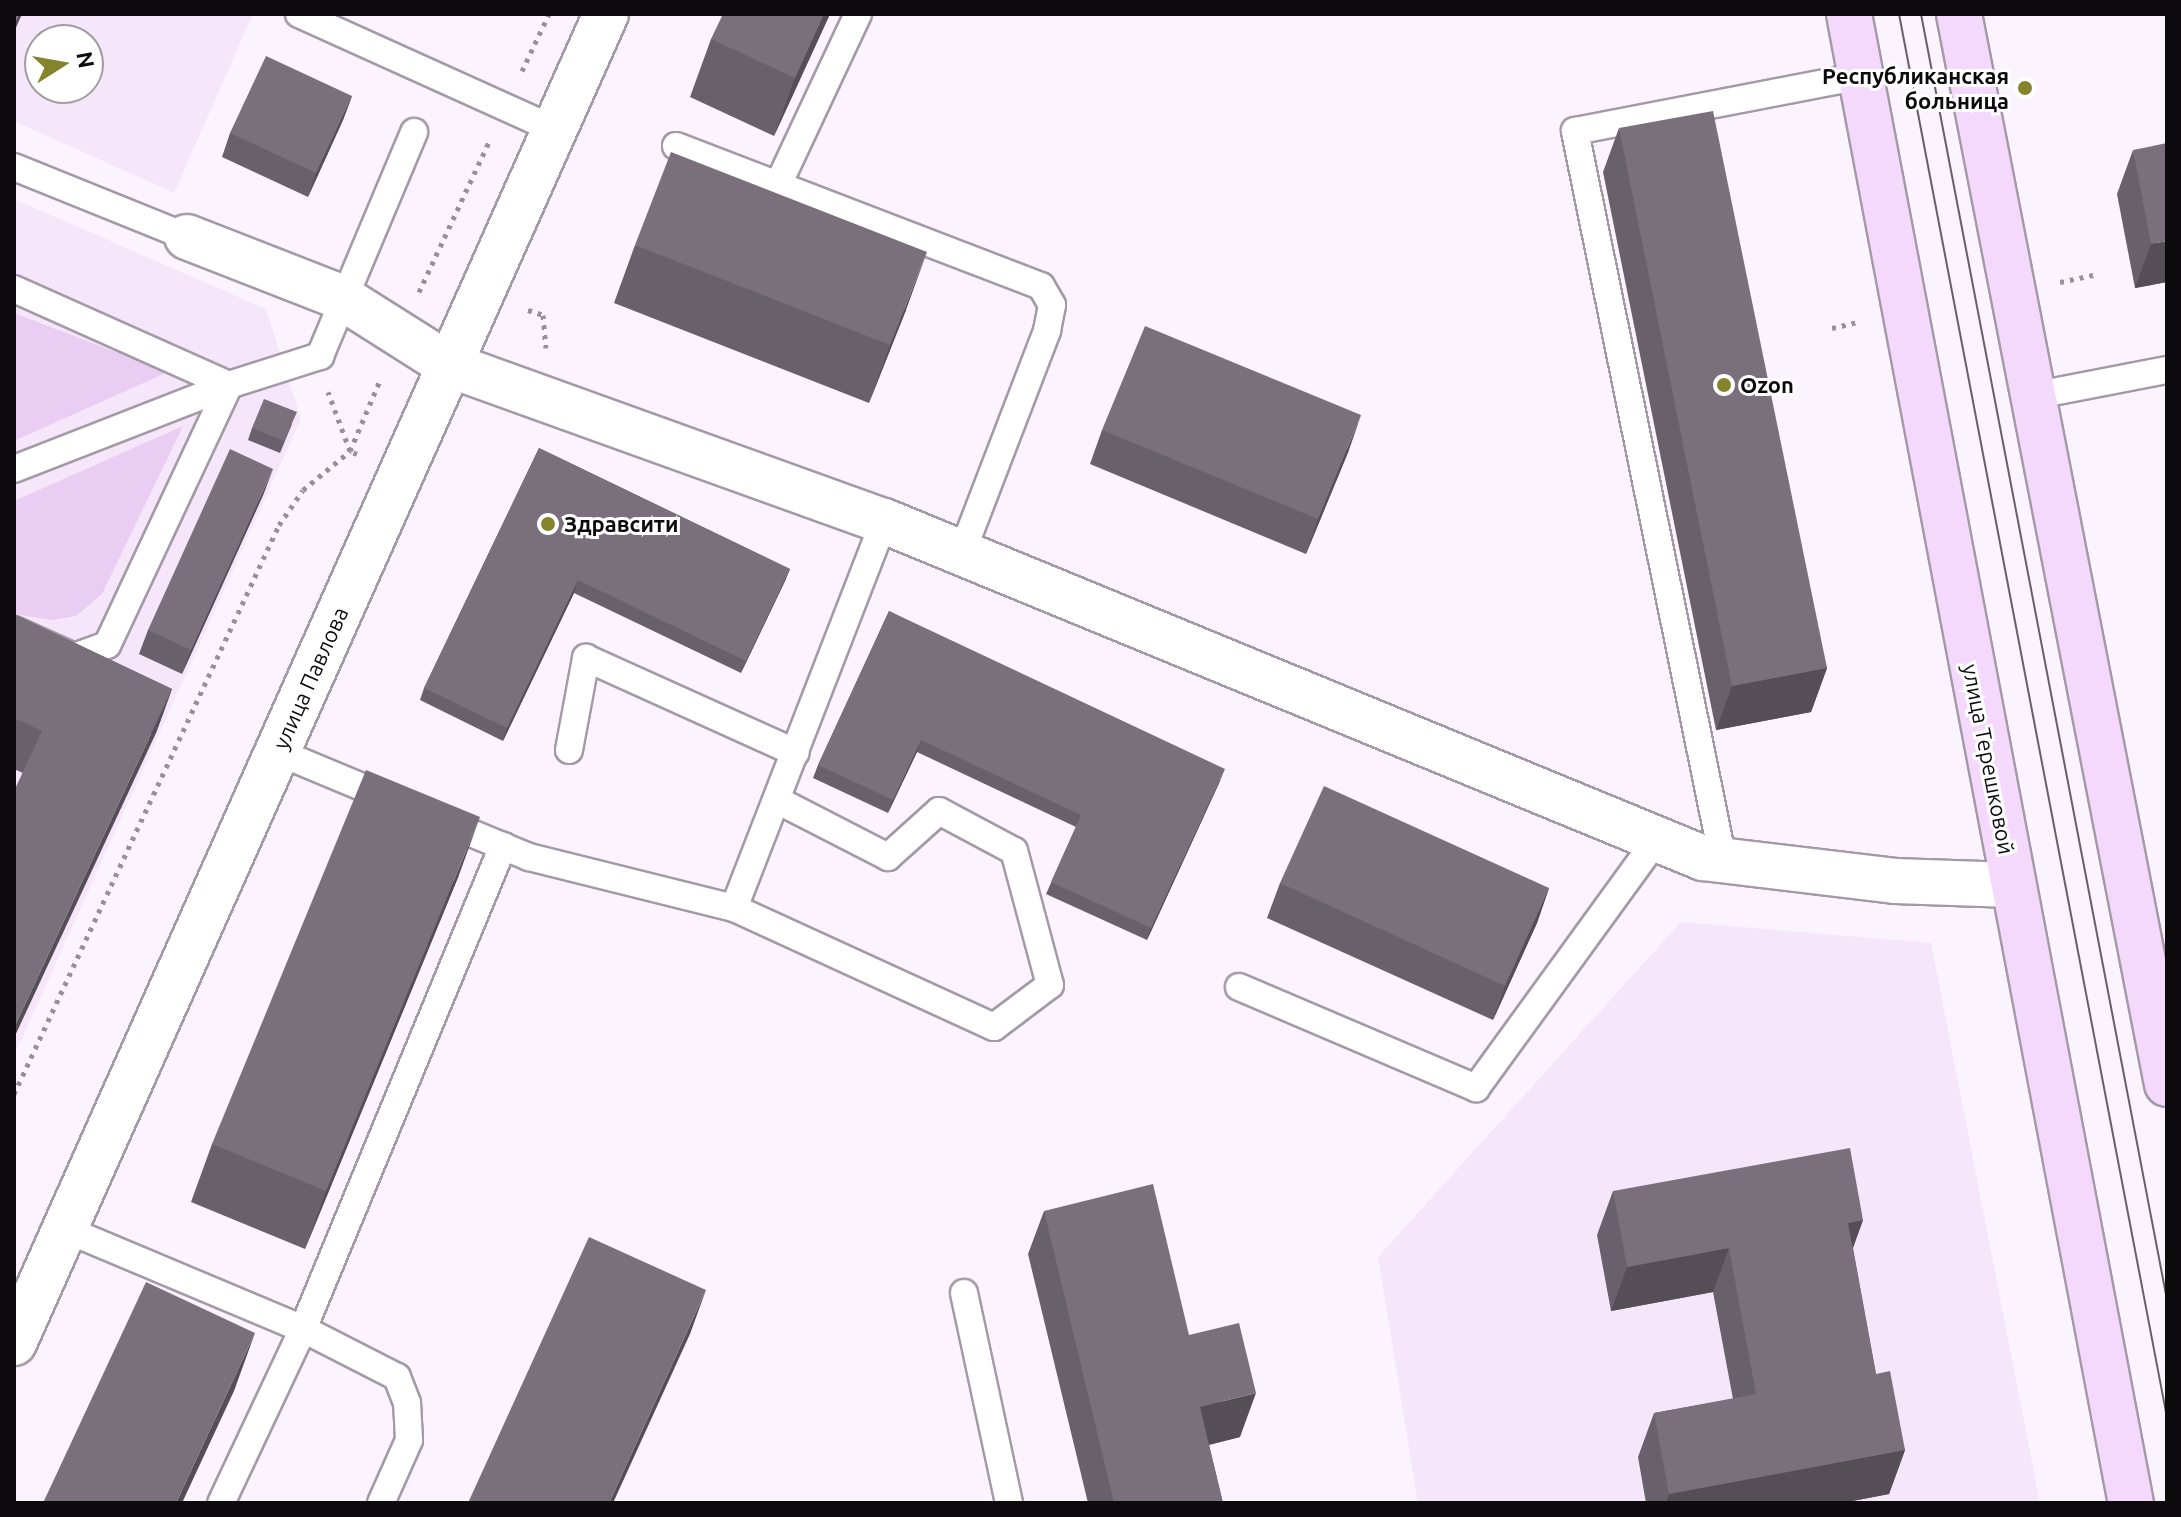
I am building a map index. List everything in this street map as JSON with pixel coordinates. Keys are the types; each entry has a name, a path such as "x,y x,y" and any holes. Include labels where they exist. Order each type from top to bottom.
{"main road":[{"name":"улица Терешковой","path":"1849,14 2131,1503"},
{"path":"1959,14 2163,1040 2167,1084"}],"street":[{"name":"улица Павлова","path":"14,1343 447,364 606,14"},
{"path":"187,237 341,297 447,364 884,521 1657,839 1723,860 1895,881 2012,885"}],"lane":[{"path":"299,14 554,129"},
{"path":"777,187 858,14"},
{"path":"1723,860 1575,131 1860,76"},
{"path":"14,469 229,385 320,356 341,297 414,132"},
{"path":"676,146 1041,286 1052,305 961,555"},
{"path":"14,167 187,237"},
{"path":"14,289 229,385"},
{"path":"2037,395 2167,370"},
{"path":"14,630 74,657 107,645 229,385"},
{"path":"734,908 884,521"},
{"path":"569,750 586,658 796,753"},
{"path":"278,752 503,846 734,908 994,1027 1050,985 1014,851 939,811 888,857 777,800"},
{"path":"1239,987 1476,1088 1657,839"},
{"path":"221,1503 303,1329 503,846"},
{"path":"65,1229 303,1329 397,1377 407,1403 409,1440 381,1503"},
{"path":"964,1293 1009,1503"}],"path":[{"path":"420,289 549,14"},
{"path":"14,1094 279,525 303,490 350,451 330,402 320,356"}],"shaded area":[{"path":"14,14 253,14 174,193 14,121"},
{"path":"14,199 266,309 301,419 14,1056"},
{"path":"14,313 168,372 14,441"},
{"path":"183,426 102,594 76,616 52,620 14,614 14,501"},
{"path":"1681,922 1931,943 2040,1503 1418,1503 1378,1257"}],"building":[{"path":"723,14 824,14 795,78 711,39"},
{"path":"266,56 352,96 316,173 230,133"},
{"path":"1713,111 1827,668 1732,686 1619,128"},
{"path":"2167,143 2167,241 2151,244 2133,150"},
{"path":"671,152 927,252 890,345 635,245"},
{"path":"1145,326 1361,415 1318,519 1102,430"},
{"path":"264,399 297,412 284,441 252,428"},
{"path":"539,448 790,569 746,661 578,580 507,728 424,688"},
{"path":"230,449 273,469 191,650 148,630"},
{"path":"889,611 1225,769 1151,928 1051,882 1081,815 921,740 893,800 818,765"},
{"path":"14,614 172,689 14,1028 14,791 42,731 14,718"},
{"path":"366,770 480,817 326,1191 212,1144"},
{"path":"1324,786 1549,888 1505,986 1280,883"},
{"path":"1850,1148 1863,1220 1848,1223 1876,1374 1890,1371 1905,1450 1669,1494 1654,1413 1756,1394 1729,1248 1627,1267 1613,1191"},
{"path":"1153,1184 1189,1335 1239,1323 1256,1393 1200,1407 1223,1503 1114,1503 1044,1211"},
{"path":"589,1237 706,1290 609,1503 468,1503"},
{"path":"146,1282 255,1333 176,1503 43,1503"}],"tram line":[{"path":"1899,14 2167,1418"},
{"path":"1921,14 2167,1300"}],"place":[{"name":"Республиканская больница","path":"2025,88"},
{"name":"Ozon","path":"1724,385"},
{"name":"Здравсити","path":"548,524"}]}
